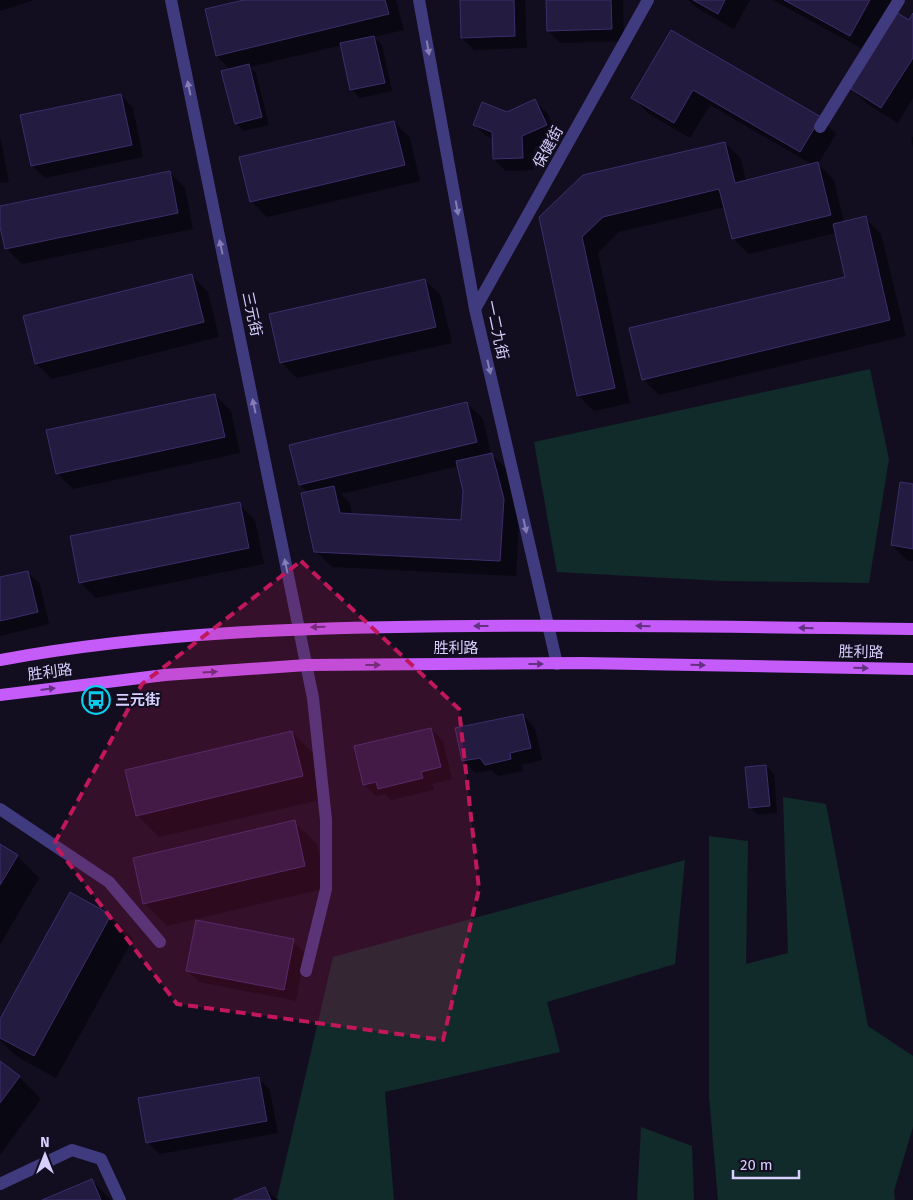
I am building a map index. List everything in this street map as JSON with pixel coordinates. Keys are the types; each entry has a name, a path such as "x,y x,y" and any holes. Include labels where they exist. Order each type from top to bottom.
{"main road":[{"name":"胜利路","path":"0,660 134,641 299,628 548,625 913,629"},
{"name":"胜利路","path":"0,696 166,675 307,665 557,664 913,669"}],"street":[{"name":"三元街","path":"170,0 313,698 326,820 326,889 306,971"},
{"name":"一二九街","path":"419,0 476,309 557,664"},
{"name":"保健街","path":"476,309 648,0"},
{"path":"820,127 899,0"},
{"path":"0,809 109,882 160,942"},
{"path":"0,1184 72,1150 101,1158 120,1200"}],"highlighted area":[{"path":"301,561 459,709 479,889 443,1040 177,1004 54,844 142,684"}],"green space":[{"path":"870,369 889,459 869,583 722,581 557,572 534,442"},
{"path":"783,797 826,804 868,1026 913,1056 913,1127 894,1191 895,1200 718,1200 709,1096 709,836 748,841 746,964 788,953"},
{"path":"685,860 675,964 547,1002 560,1052 385,1092 394,1200 279,1200 277,1198 333,957"},
{"path":"641,1127 692,1146 694,1200 637,1200"}],"building":[{"path":"244,0 385,0 389,14 216,56 205,9"},
{"path":"460,0 514,0 515,36 461,38"},
{"path":"546,0 611,0 612,29 547,31"},
{"path":"693,0 725,0 718,14"},
{"path":"784,0 870,0 850,36"},
{"path":"896,12 909,20 913,13 913,58 881,108 848,87"},
{"path":"671,30 821,117 800,152 693,90 674,123 631,98"},
{"path":"374,36 385,83 350,90 340,43"},
{"path":"249,64 262,117 235,124 221,71"},
{"path":"121,94 132,145 31,166 20,115"},
{"path":"535,99 547,125 522,136 523,158 493,159 492,132 473,125 482,102 507,112"},
{"path":"394,121 405,165 250,202 239,157"},
{"path":"725,142 735,183 818,162 831,215 732,239 719,189 603,217 582,237 615,388 577,396 539,217 583,175"},
{"path":"170,171 178,213 5,249 0,227 0,206"},
{"path":"866,216 890,320 642,380 629,328 845,277 833,224"},
{"path":"192,274 204,322 35,364 23,316"},
{"path":"425,279 436,327 280,363 269,314"},
{"path":"215,394 225,437 56,474 46,430"},
{"path":"467,402 477,442 299,485 289,445"},
{"path":"492,453 504,499 500,561 314,552 301,493 334,486 340,513 461,520 463,491 456,461"},
{"path":"900,482 913,484 913,549 891,545"},
{"path":"240,502 249,548 79,583 70,536"},
{"path":"28,571 38,612 0,621 0,577"},
{"path":"523,714 531,748 510,753 511,759 485,765 480,758 462,761 455,728"},
{"path":"431,728 441,767 421,772 423,778 378,789 376,782 363,785 354,746"},
{"path":"292,731 303,776 136,816 125,770"},
{"path":"766,765 770,806 749,808 745,767"},
{"path":"295,820 305,866 143,904 133,858"},
{"path":"0,844 18,855 0,885"},
{"path":"70,892 111,915 34,1056 0,1038 0,1019"},
{"path":"196,920 294,939 284,990 186,971"},
{"path":"0,1061 20,1076 0,1103"},
{"path":"259,1077 267,1121 146,1143 138,1098"},
{"path":"92,1179 101,1200 42,1200"},
{"path":"265,1187 271,1200 233,1200"}],"place":[{"name":"三元街","path":"96,700"}]}
